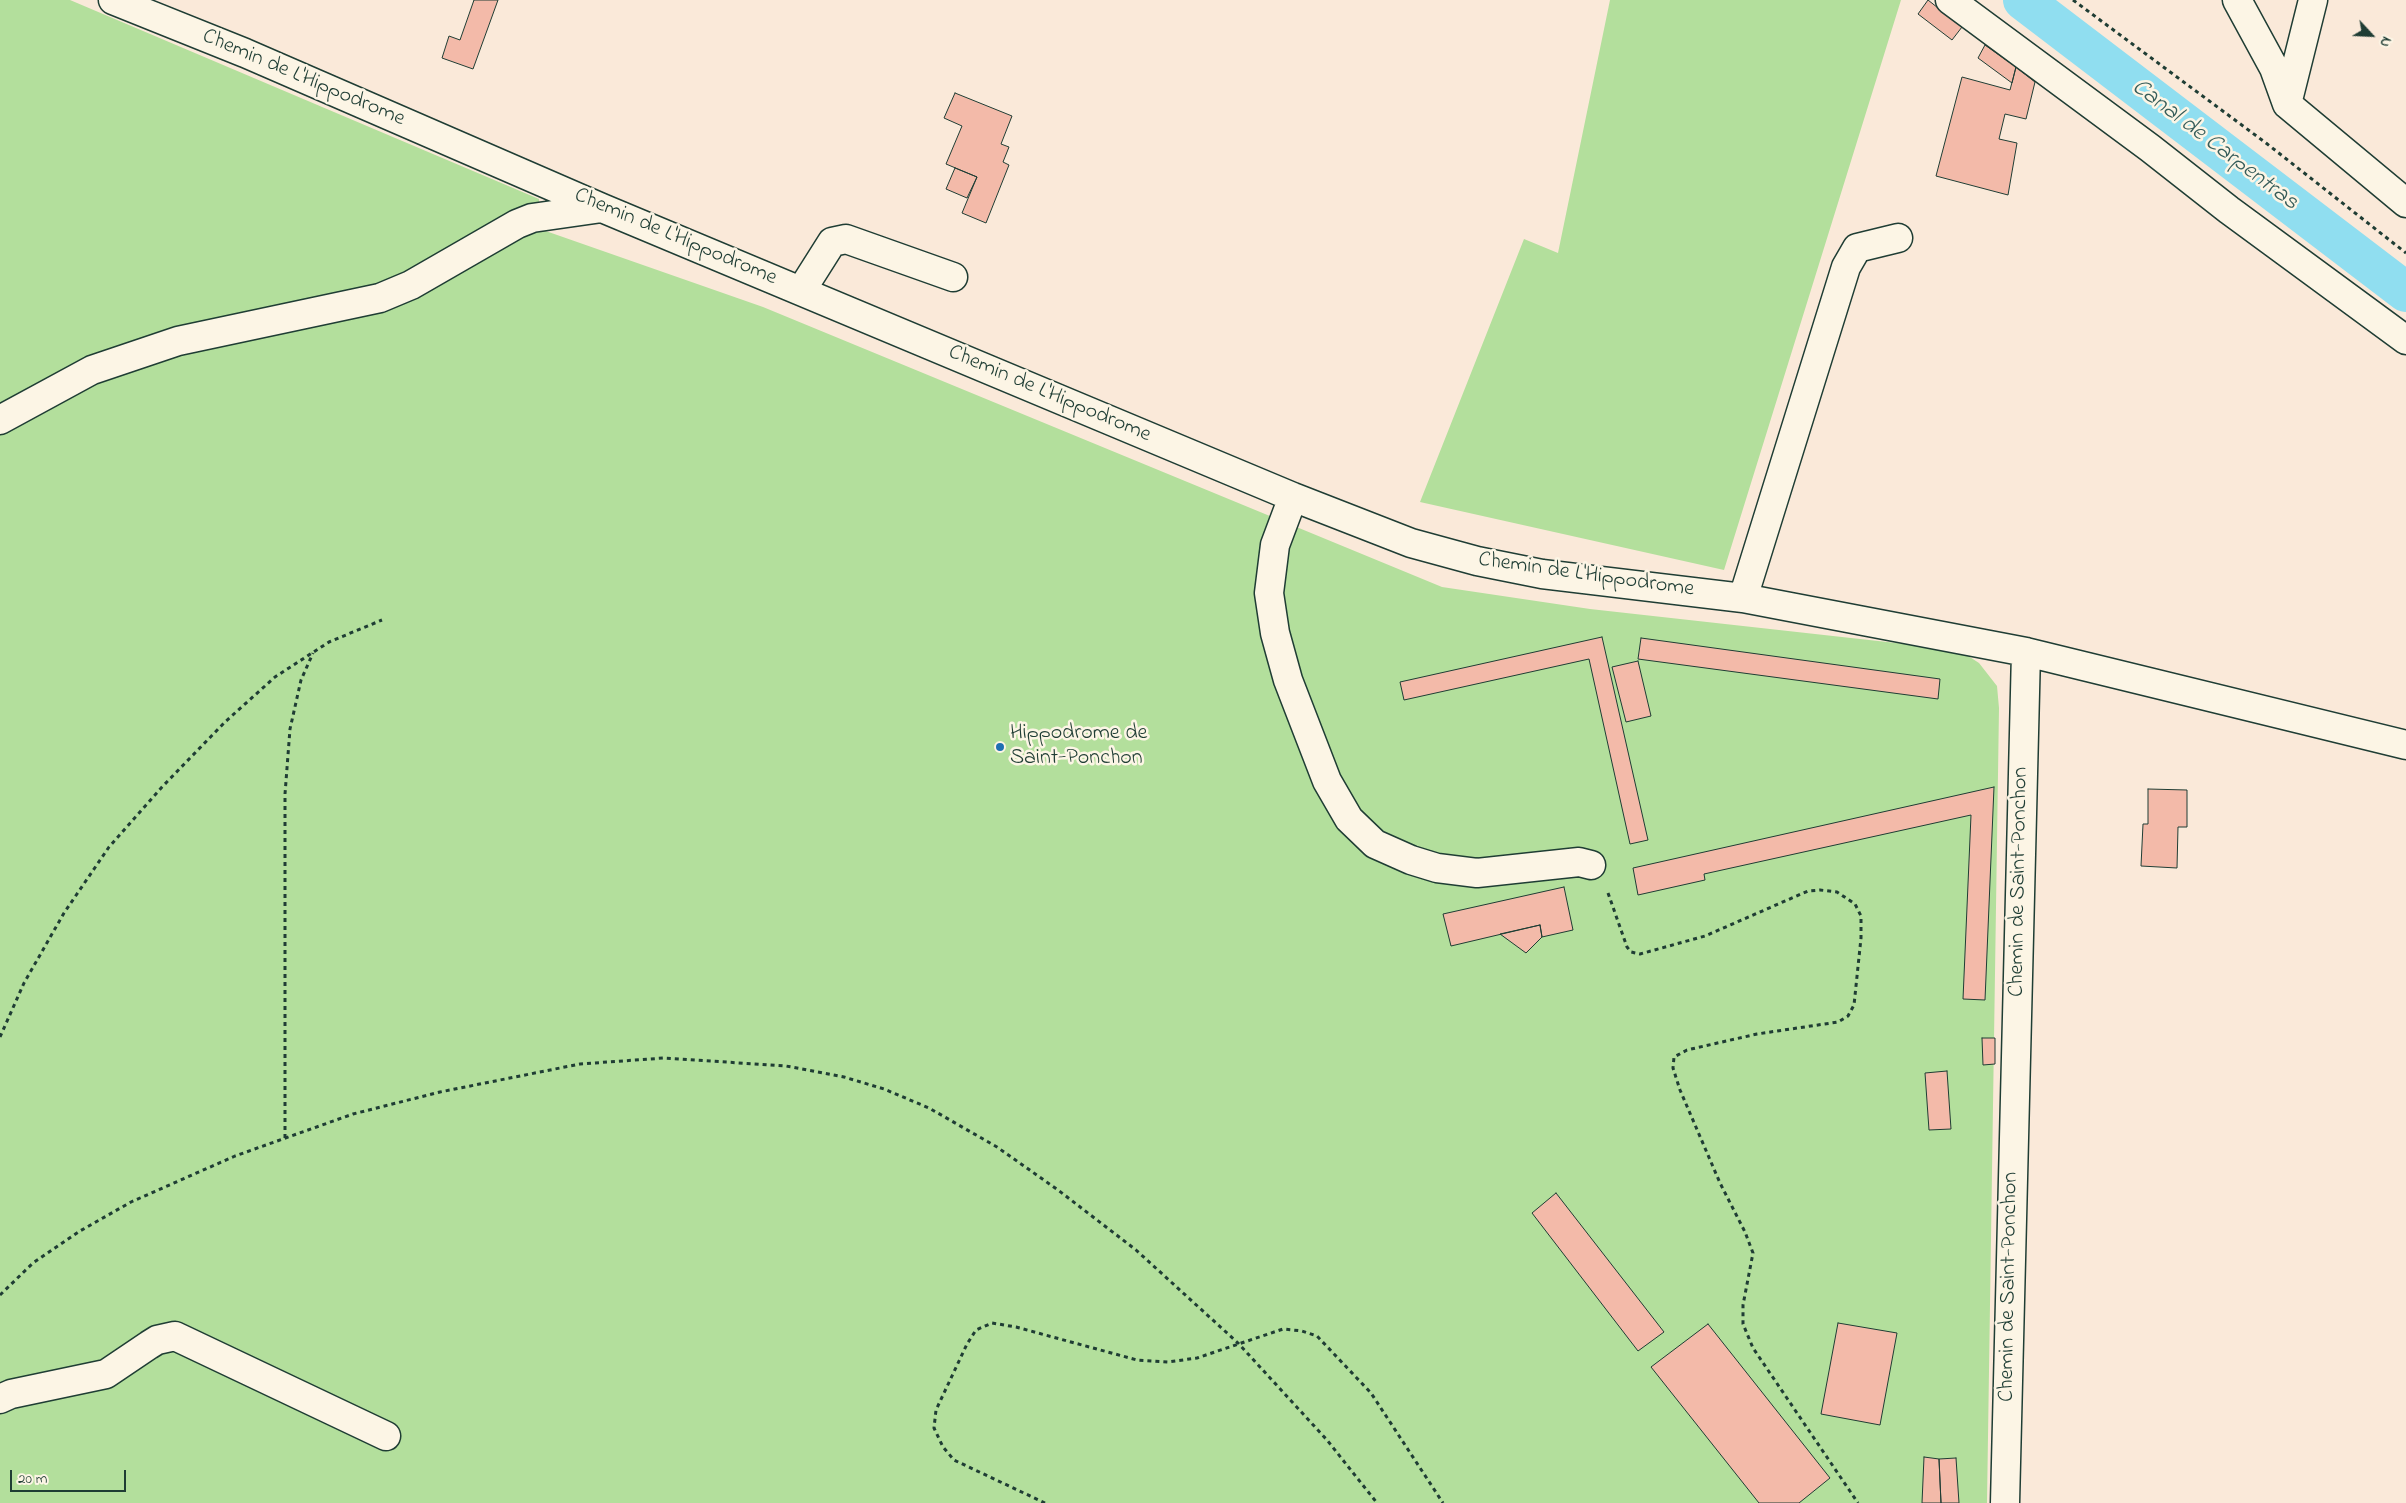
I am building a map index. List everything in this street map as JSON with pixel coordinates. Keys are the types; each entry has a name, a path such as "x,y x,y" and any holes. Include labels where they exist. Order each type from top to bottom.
{"street":[{"name":"Chemin de L'Hippodrome","path":"113,0 245,53 602,208 1293,497 1411,543 1477,561 1542,574 1743,598 2026,652"},
{"path":"1950,0 2150,148 2229,210 2406,340"},
{"path":"2237,0 2274,68 2287,104 2406,203"},
{"path":"2287,104 2314,0"},
{"path":"0,420 92,370 178,341 380,298 411,285 480,243 524,221 602,208"},
{"path":"1743,598 1846,266 1858,248 1898,238"},
{"path":"801,291 832,242 846,239 953,277"},
{"path":"1293,497 1275,545 1269,593 1275,633 1288,680 1327,781 1349,819 1374,844 1411,860 1437,868 1477,873 1579,862 1591,865"},
{"path":"2026,652 2406,745"},
{"name":"Chemin de Saint-Ponchon","path":"2005,1503 2026,652"},
{"path":"0,1399 11,1394 106,1374 149,1344 175,1336 386,1436"}],"path":[{"path":"2073,0 2266,143 2406,253"},
{"path":"0,1037 24,983 64,912 109,847 225,722 275,677 329,642 382,620"},
{"path":"285,1138 285,794 290,729 301,680 314,652"},
{"path":"1591,865 1603,878 1627,947 1631,952 1640,954 1705,936 1808,891 1838,892 1855,904 1860,916 1861,938 1854,1005 1848,1016 1838,1022 1757,1034 1687,1050 1674,1057 1673,1068 1680,1090 1720,1183 1745,1232 1753,1253 1743,1305 1742,1324 1753,1348 1858,1503"},
{"path":"0,1296 33,1263 80,1231 131,1202 235,1156 370,1110 440,1092 580,1064 664,1058 786,1066 844,1077 884,1089 929,1108 997,1148 1058,1190 1136,1250 1238,1343 1327,1440 1377,1503"},
{"path":"1045,1503 954,1460 943,1447 934,1428 936,1410 967,1344 976,1330 992,1324 1016,1327 1137,1360 1168,1362 1197,1358 1283,1329 1302,1330 1317,1336 1370,1393 1443,1503"}],"green space":[{"name":"Hippodrome de Saint-Ponchon","path":"0,0 70,0 539,199 540,229 763,307 1442,587 1590,609 1959,650 1979,663 1997,686 1999,708 1987,1503 0,1503"},
{"path":"1610,0 1901,0 1724,570 1420,502 1524,239 1558,253"}],"building":[{"path":"474,0 498,0 473,69 442,58 449,36 460,40"},
{"path":"1928,0 1962,27 1952,40 1918,14"},
{"path":"1985,45 2016,67 2012,83 1978,58"},
{"path":"2016,67 2035,82 2026,119 2005,114 1999,139 2017,143 2008,195 1936,176 1962,77 2010,90"},
{"path":"955,93 1012,116 1001,144 1009,147 1003,162 1009,165 986,223 962,213 977,177 946,164 962,126 944,118"},
{"path":"955,168 977,177 967,198 946,189"},
{"path":"1602,637 1648,840 1630,844 1589,659 1404,700 1400,682"},
{"path":"1641,638 1940,679 1938,699 1638,659"},
{"path":"1638,661 1651,716 1626,722 1612,667"},
{"path":"1994,787 1985,1000 1963,999 1971,815 1704,874 1705,880 1638,895 1633,868"},
{"path":"2148,789 2187,790 2187,827 2178,827 2177,868 2141,866 2143,824 2148,824"},
{"path":"1564,887 1573,930 1542,937 1540,925 1451,946 1443,914"},
{"path":"1540,925 1542,937 1526,953 1500,934"},
{"path":"1982,1038 1995,1038 1995,1064 1983,1065"},
{"path":"1947,1071 1951,1129 1929,1130 1925,1073"},
{"path":"1556,1193 1664,1332 1638,1351 1532,1213"},
{"path":"1838,1323 1897,1333 1880,1425 1821,1414"},
{"path":"1708,1324 1830,1478 1799,1503 1759,1503 1651,1367"},
{"path":"1924,1457 1939,1459 1941,1503 1922,1503"},
{"path":"1956,1458 1959,1503 1941,1503 1939,1459"}],"waterway":[{"name":"Canal de Carpentras","path":"2023,0 2406,292"}],"place":[{"name":"Hippodrome de Saint-Ponchon","path":"1000,747"}]}
